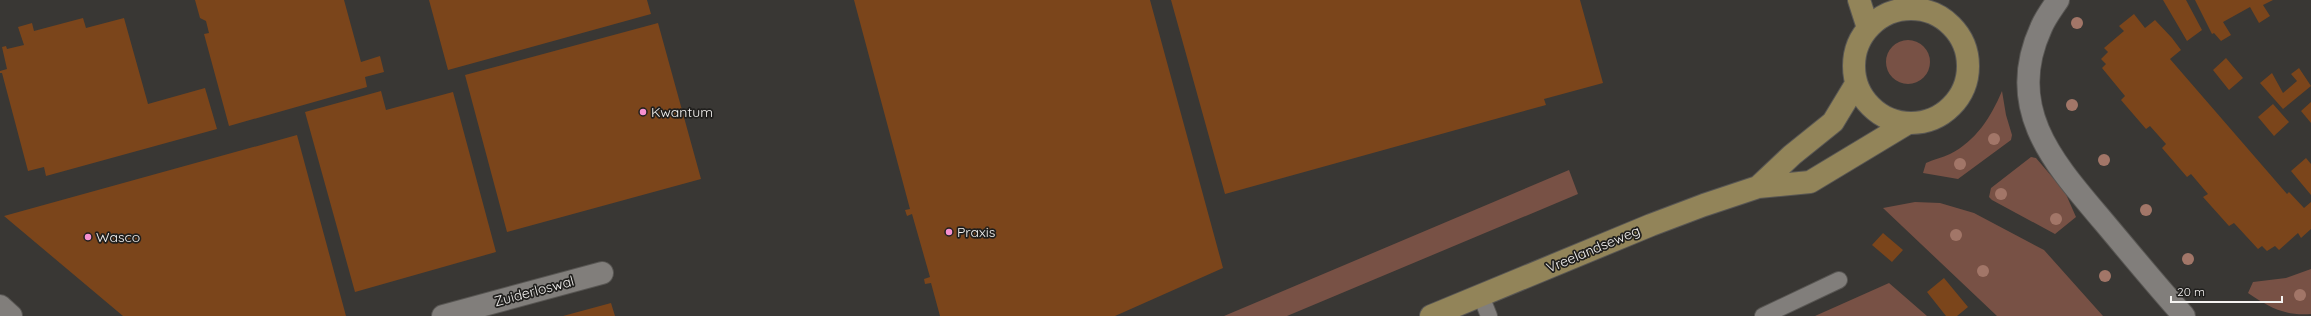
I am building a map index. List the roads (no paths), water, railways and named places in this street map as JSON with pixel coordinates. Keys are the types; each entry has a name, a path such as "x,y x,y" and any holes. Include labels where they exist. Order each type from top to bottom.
{"main road":[{"path":"1859,0 1868,28"},
{"path":"1907,4 1928,11 1950,24 1962,40 1968,59 1967,79 1959,97 1945,111 1928,121 1908,123 1891,120 1876,111 1864,99 1856,84 1853,69 1855,54 1860,40 1868,28 1880,18 1907,4"},
{"name":"Vreelandseweg","path":"1758,187 1792,155 1833,122 1856,84"},
{"name":"Vreelandseweg","path":"1431,316 1651,225 1758,187 1810,182 1908,123"}],"street":[{"path":"2058,0 2041,27 2034,46 2028,72 2028,97 2032,117 2040,137 2068,180 2184,316"},
{"name":"Zuiderloswal","path":"443,316 602,273"},
{"path":"0,306 12,316"}],"lane":[{"path":"1763,316 1839,280"},
{"path":"1481,296 1489,316"}],"place":[{"name":"Kwantum","path":"643,112"},
{"name":"Praxis","path":"949,232"},
{"name":"Wasco","path":"88,237"}]}
